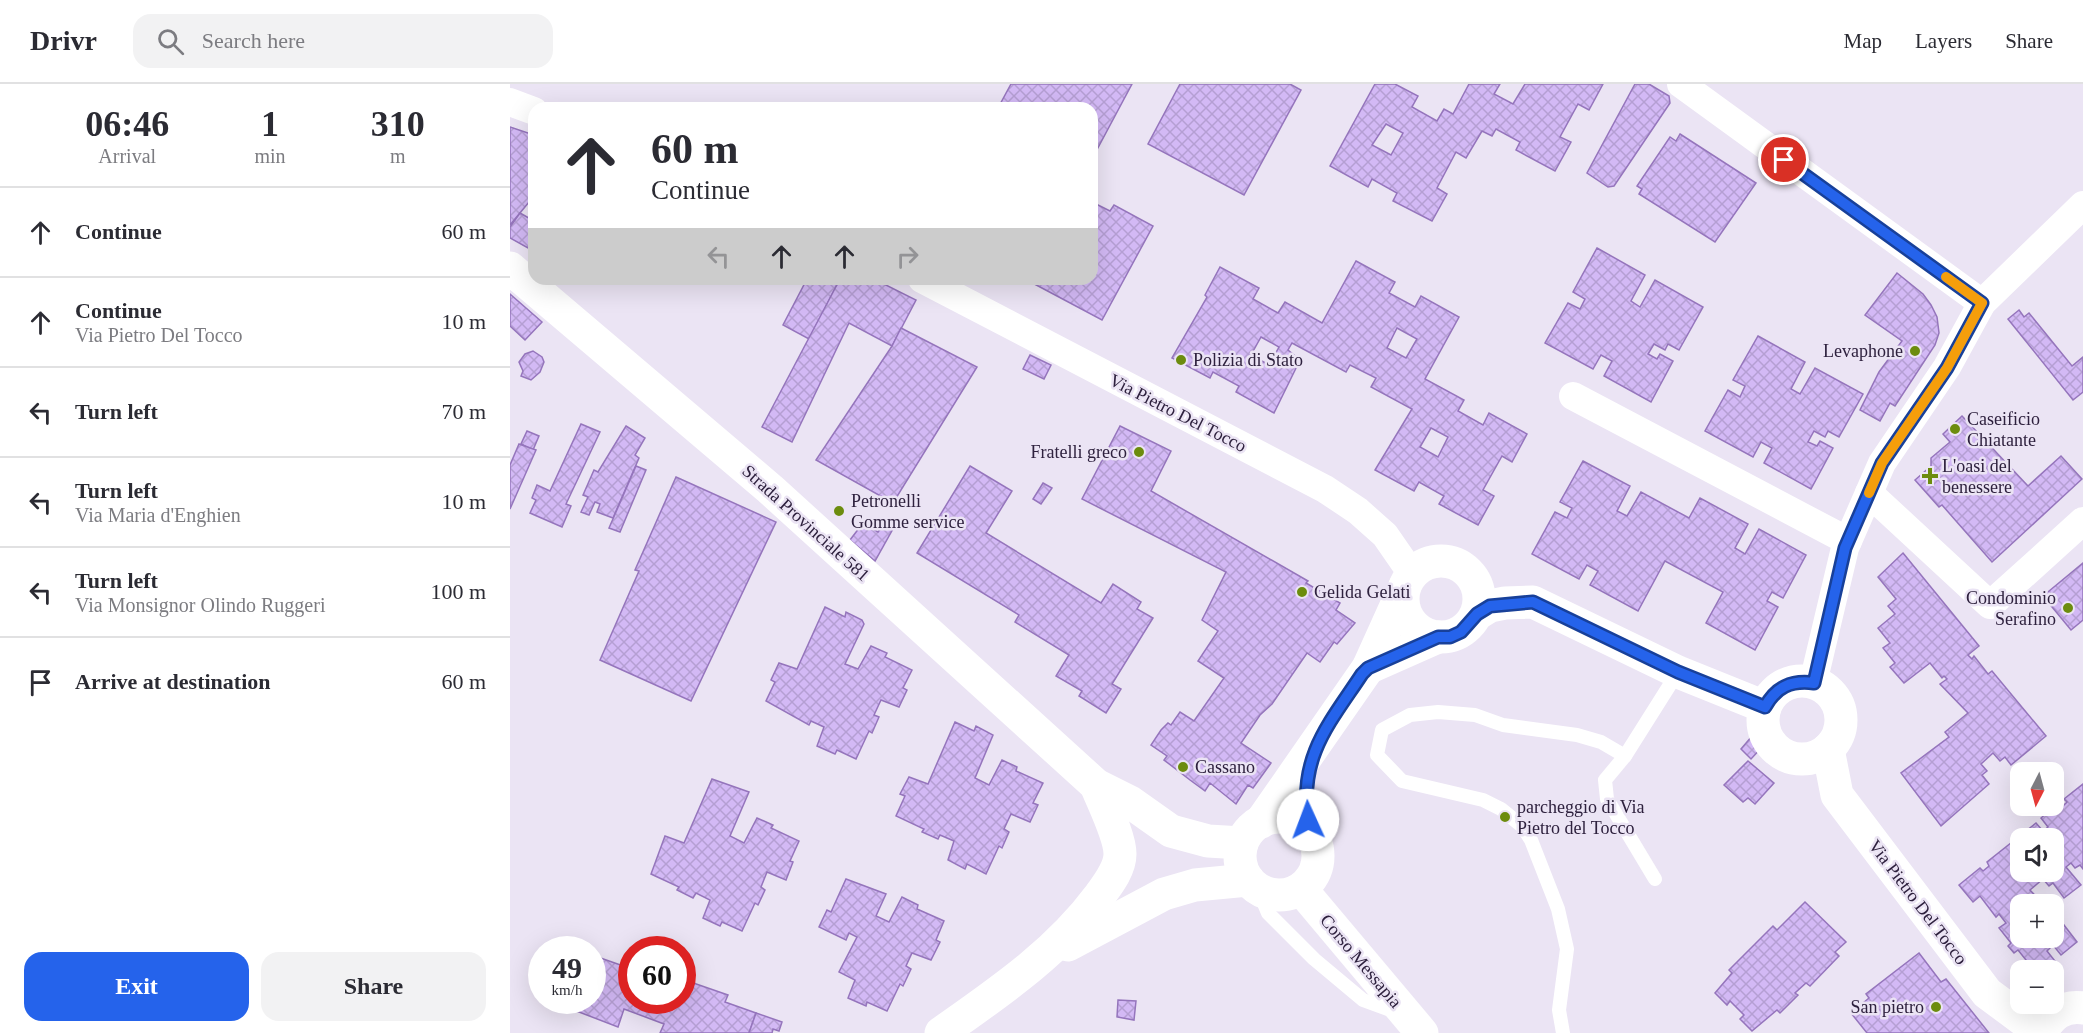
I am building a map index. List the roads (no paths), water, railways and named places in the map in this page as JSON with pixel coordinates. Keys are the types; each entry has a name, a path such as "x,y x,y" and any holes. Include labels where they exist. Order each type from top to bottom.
{"main road":[{"name":"Strada Provinciale 581","path":"510,268 528,283"},
{"name":"Strada Provinciale 581","path":"530,285 770,489 1096,784"},
{"path":"1253,885 1242,869 1239,856 1251,832 1368,668 1409,580 1433,562 1456,564 1467,570 1479,590 1477,614"},
{"path":"1409,580 1404,609 1409,620 1426,635 1450,637 1461,632 1477,614 1490,606 1533,602 1678,672 1765,707"},
{"path":"1368,668 1438,637"},
{"path":"1790,683 1814,683 1824,688 1839,706 1840,729 1828,749 1817,756 1805,759 1792,758 1780,753 1765,733 1763,720 1765,707 1779,688 1790,683"},
{"path":"1309,832 1307,784 1314,746"},
{"name":"Via Pietro Del Tocco","path":"1828,749 1838,795 1987,993 2041,1033"},
{"path":"1096,784 1130,802 1171,831"},
{"path":"1096,784 1132,884 1140,890 1164,894"},
{"path":"941,1033 1040,960 1081,921 1112,878 1120,855 1138,838 1155,832 1171,831 1208,841 1251,832 1273,818 1287,818 1299,823 1309,832 1318,851 1318,862 1309,881 1300,889 1279,895 1253,885 1195,885 1164,894 1040,960"},
{"name":"Corso Messapia","path":"1300,889 1414,1024"},
{"path":"2041,1033 2056,1013 2067,1008 2083,1008"}],"street":[{"path":"1681,84 1982,303"},
{"path":"510,102 528,109"},
{"path":"1814,683 1848,541 1882,463 1947,368 1982,303 2083,205"},
{"name":"Via Pietro Del Tocco","path":"934,285 1325,489 1358,511 1385,535 1409,580"},
{"path":"1573,396 1848,541"},
{"path":"1869,493 1990,605 2083,521"}],"lane":[{"path":"1655,879 1607,799 1605,780 1625,756 1678,672"},
{"path":"1563,1033 1559,1010 1567,949 1558,909 1531,840 1522,826 1501,809 1483,800 1402,781 1377,755 1382,730 1410,715 1438,712 1475,715 1503,725 1525,726 1585,737 1601,742 1625,756"},
{"path":"1253,885 1268,913 1314,959 1363,1000 1414,1024"}],"place":[{"name":"Levaphone","path":"1915,351"},
{"name":"Polizia di Stato","path":"1181,360"},
{"name":"Caseificio Chiatante","path":"1955,429"},
{"name":"Fratelli greco","path":"1139,452"},
{"name":"L'oasi del benessere","path":"1930,476"},
{"name":"Petronelli Gomme service","path":"839,511"},
{"name":"Gelida Gelati","path":"1302,592"},
{"name":"Condominio Serafino","path":"2068,608"},
{"name":"Cassano","path":"1183,767"},
{"name":"parcheggio di Via Pietro del Tocco","path":"1505,817"},
{"name":"San pietro","path":"1936,1007"}]}
